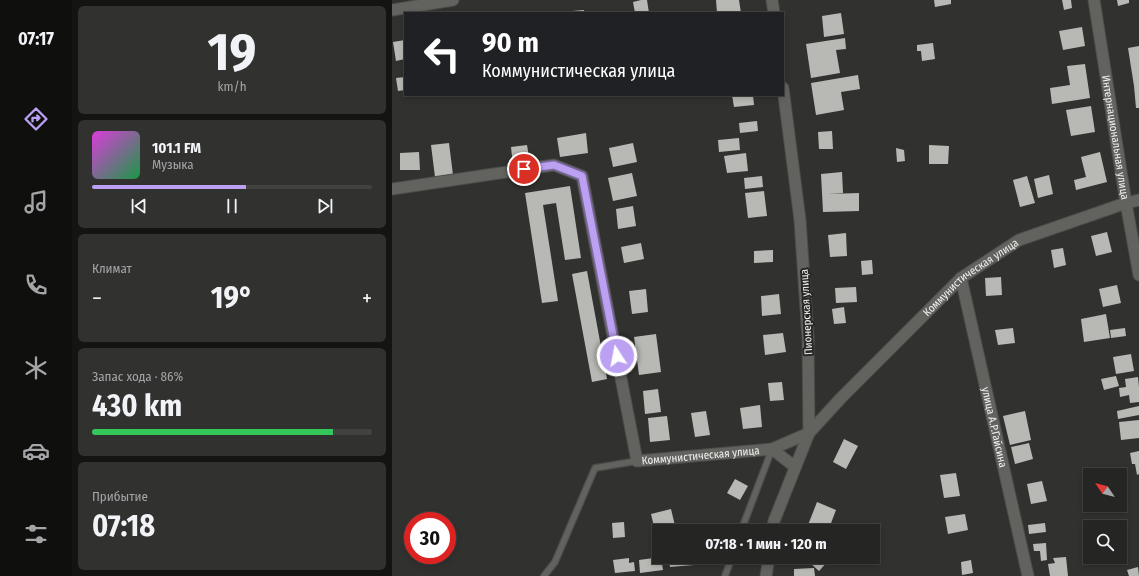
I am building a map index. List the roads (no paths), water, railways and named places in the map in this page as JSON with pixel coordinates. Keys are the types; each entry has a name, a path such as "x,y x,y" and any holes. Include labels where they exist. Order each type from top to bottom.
{"street":[{"path":"392,10 453,0"},
{"path":"772,0 774,12"},
{"name":"Интернациональная улица","path":"1094,0 1126,203 1139,275"},
{"name":"Пионерская улица","path":"773,524 809,433 808,330 800,220 784,96"},
{"name":"Коммунистическая улица","path":"392,189 554,165 582,176 637,461 772,449 809,433 841,398 961,278 1019,240 1126,203 1139,200"},
{"name":"улица А.Р.Гайсина","path":"961,278 1028,576"},
{"path":"772,449 795,467"},
{"path":"766,576 768,564"}],"lane":[{"path":"744,524 772,449"},
{"path":"544,576 556,562 595,468 637,461"},
{"path":"724,576 729,564"}]}
